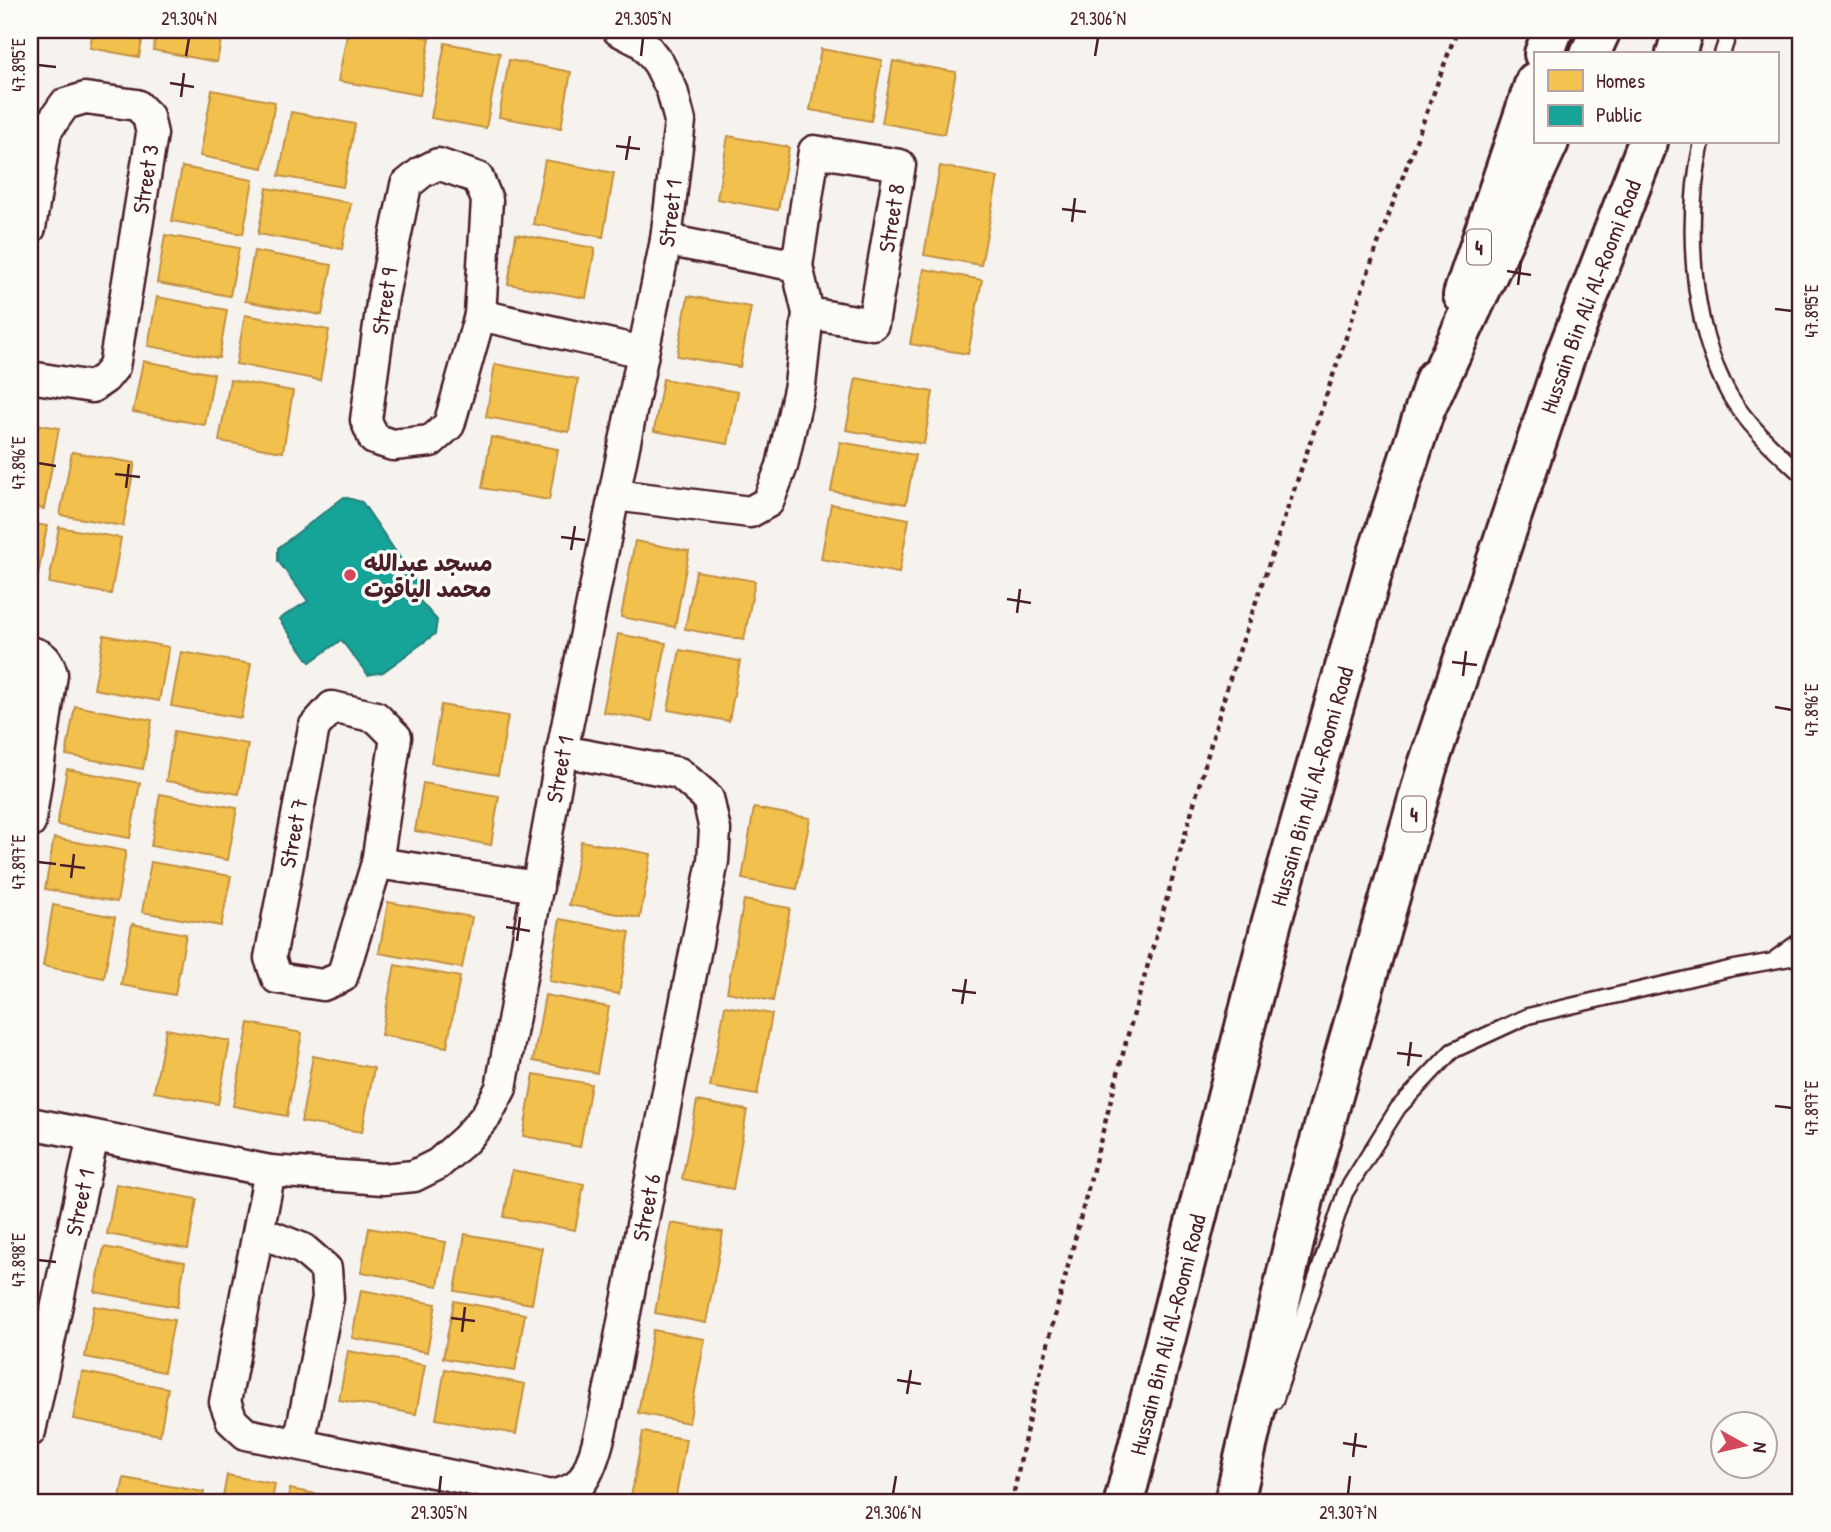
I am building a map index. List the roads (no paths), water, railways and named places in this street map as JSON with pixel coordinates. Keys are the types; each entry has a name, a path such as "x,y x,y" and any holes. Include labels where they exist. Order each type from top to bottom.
{"highway":[{"path":"1545,52 1553,30"},
{"path":"1591,52 1601,30"},
{"path":"1677,52 1683,30"},
{"path":"1687,52 1698,30"},
{"name":"Hussain Bin Ali Al-Roomi Road","path":"1124,1502 1272,921 1378,553 1534,85"},
{"path":"1424,412 1548,144"},
{"name":"Hussain Bin Ali Al-Roomi Road","path":"1234,1502 1307,1186 1427,768 1565,357 1647,144"}],"street":[{"name":"Street 1","path":"30,1123 270,1171 383,1179 414,1176 438,1164 466,1139 486,1116 501,1088 562,751 666,240 680,121 672,90 659,64 643,43 618,30"},
{"name":"Street 3","path":"30,229 46,131 65,104 85,98 137,106 148,116 152,134 114,367 92,387 30,377"},
{"name":"Street 8","path":"615,495 750,512 768,502 782,466 800,385 808,313 797,266 814,151 900,165 873,324 808,313"},
{"name":"Street 9","path":"438,164 478,178 488,200 480,315 449,425 431,441 393,445 374,439 366,420 383,296 405,185 438,164"},
{"path":"666,240 797,266"},
{"path":"480,315 643,352"},
{"path":"30,652 40,654 48,661 52,674 30,823"},
{"name":"Street 7","path":"332,707 376,717 396,737 377,863 342,977 323,985 277,978 270,958 314,727 332,707"},
{"name":"Street 6","path":"270,1171 225,1402 232,1421 246,1434 551,1496 568,1492 582,1482 593,1455 612,1379 713,861 715,830 708,798 679,773 562,751"},
{"path":"377,863 538,887"},
{"name":"Street 1","path":"30,1431 93,1136"},
{"path":"260,1232 303,1249 326,1269 328,1298 299,1444"}],"lane":[{"path":"1723,52 1730,30"},
{"path":"1702,144 1695,173 1692,247 1705,335 1730,395 1768,445 1801,474"},
{"path":"1772,961 1801,940"},
{"path":"1242,1502 1345,1193 1398,1108 1452,1051 1528,1016 1729,969 1801,956"}],"place":[{"name":"مسجد عبدالله محمد الياقوت","path":"350,575"}]}
